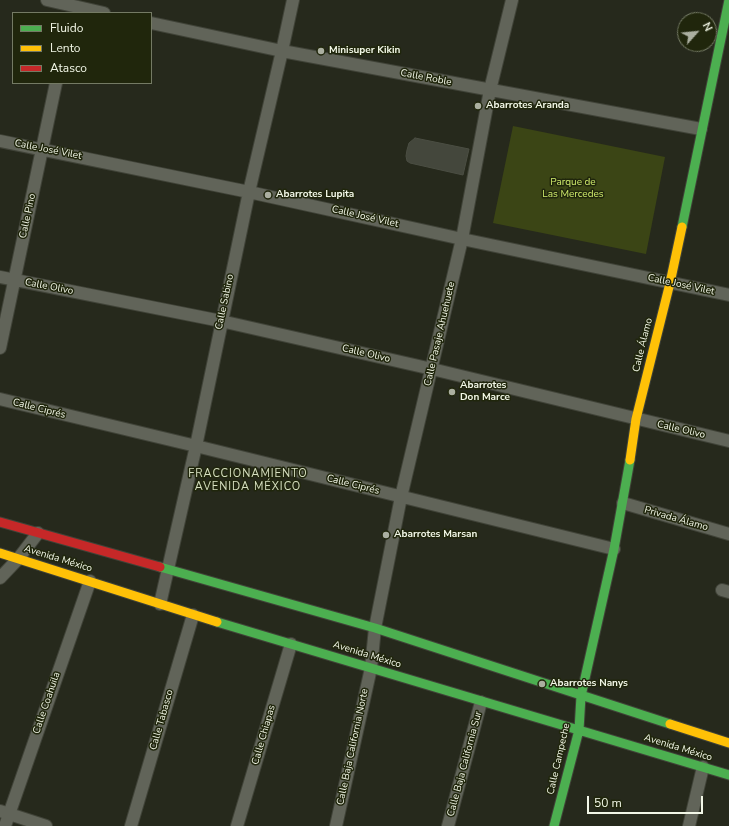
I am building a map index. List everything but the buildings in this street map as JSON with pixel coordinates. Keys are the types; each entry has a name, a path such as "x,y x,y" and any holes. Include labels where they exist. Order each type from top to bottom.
{"street":[{"path":"47,0 99,12"},
{"name":"Calle Sabino","path":"160,604 196,446 249,192 293,0"},
{"name":"Calle Pasaje Ahuehuete","path":"371,668 376,628 401,497 462,239 490,90 512,0"},
{"name":"Calle Álamo","path":"581,696 614,549 636,419 670,283 729,0"},
{"name":"Calle Roble","path":"152,23 282,51 701,129"},
{"name":"Calle Pino","path":"0,348 56,84"},
{"name":"Calle José Vilet","path":"0,141 42,148 729,295"},
{"name":"Calle Olivo","path":"0,277 221,321 432,369 729,442"},
{"name":"Calle Ciprés","path":"0,399 614,549"},
{"name":"Privada Álamo","path":"622,503 729,534"},
{"name":"Avenida México","path":"0,522 376,628 729,743"},
{"path":"0,578 38,533"},
{"name":"Avenida México","path":"0,553 193,615 729,775"},
{"name":"Calle Coahuila","path":"5,826 4,813 90,581"},
{"name":"Calle Tabasco","path":"131,826 193,615"},
{"name":"Calle Chiapas","path":"237,826 291,644"},
{"name":"Calle Baja California Norte","path":"336,826 371,668"},
{"name":"Calle Campeche","path":"554,826 579,730 581,696"},
{"name":"Calle Baja California Sur","path":"448,826 481,702"},
{"path":"689,826 704,767"},
{"path":"4,813 46,826"}],"green space":[{"name":"Parque de Las Mercedes","path":"513,126 665,157 646,254 493,223"}],"traffic: fast":[{"path":"682,227 729,0"},
{"path":"554,826 579,730 581,696 614,549 630,460"},
{"path":"160,567 375,628 670,724"},
{"path":"217,622 729,775"}],"traffic: slow":[{"path":"630,460 636,419 670,283 682,227"},
{"path":"0,553 217,622"},
{"path":"670,724 729,743"}],"traffic: jam":[{"path":"0,522 160,567"}],"place":[{"name":"Minisuper Kikin","path":"321,51"},
{"name":"Abarrotes Aranda","path":"478,106"},
{"name":"Abarrotes Lupita","path":"268,195"},
{"name":"Abarrotes Don Marce","path":"452,392"},
{"name":"Abarrotes Marsan","path":"386,535"},
{"name":"Abarrotes Nanys","path":"542,684"}],"district":[{"name":"FRACCIONAMIENTO AVENIDA MÉXICO","path":"248,480"}]}
